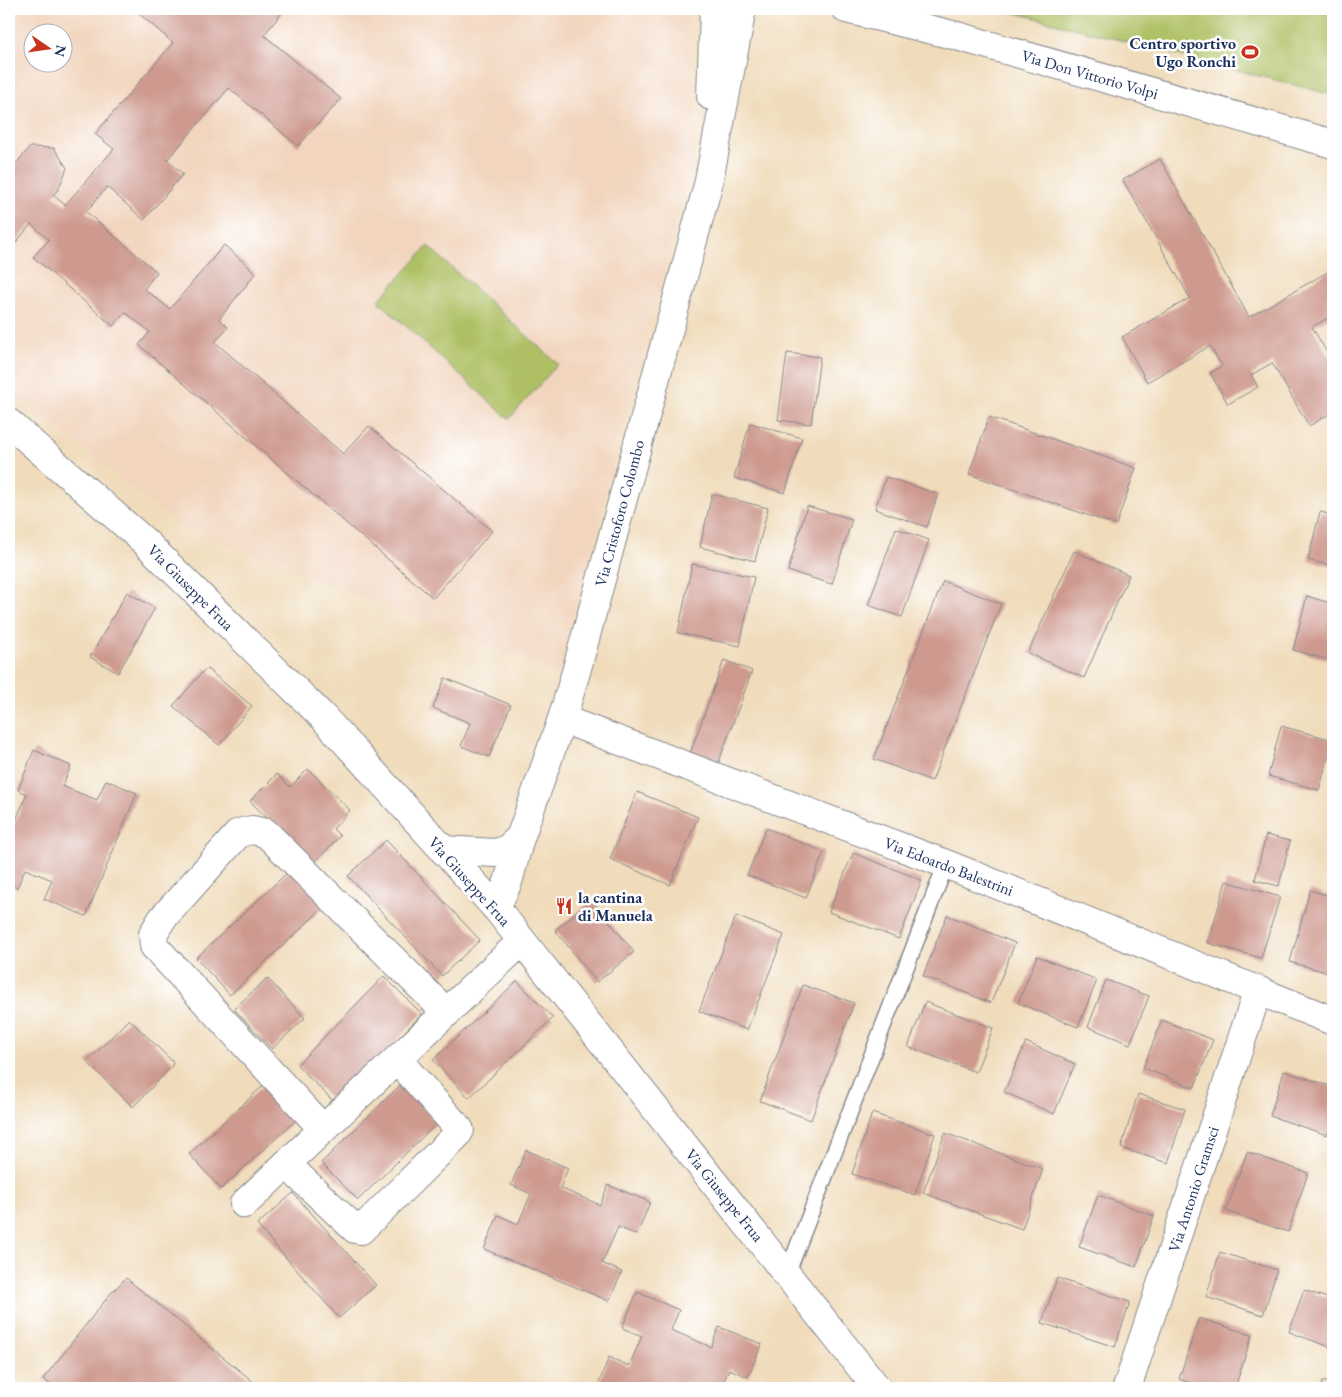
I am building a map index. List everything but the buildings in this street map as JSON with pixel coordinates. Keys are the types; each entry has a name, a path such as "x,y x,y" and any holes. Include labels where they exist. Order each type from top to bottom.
{"street":[{"name":"Via Cristoforo Colombo","path":"708,185 714,9"},
{"name":"Via Cristoforo Colombo","path":"496,908 508,882 520,838 562,719 708,185 742,9"},
{"name":"Via Don Vittorio Volpi","path":"846,9 957,36 1333,144"},
{"name":"Via Giuseppe Frua","path":"9,423 144,541 323,718 496,908 877,1388"},
{"name":"Via Edoardo Balestrini","path":"562,719 946,864 1333,1022"},
{"path":"323,1129 154,946 153,934 162,920 239,833 252,830 266,832 447,1012"},
{"path":"442,850 495,854 506,850 520,838"},
{"path":"244,1204 522,941"},
{"name":"Via Antonio Gramsci","path":"1128,1388 1258,990"},
{"path":"286,1164 356,1229 364,1228 457,1136 460,1130 397,1059"}],"lane":[{"path":"787,1274 946,864"}],"shaded area":[{"path":"9,9 687,9 696,148 559,674 184,529 9,390"}],"green space":[{"name":"Centro sportivo Ugo Ronchi","path":"1000,9 1333,9 1333,95"},
{"path":"428,246 558,364 509,419 378,301"}],"place":[{"name":"Centro sportivo Ugo Ronchi","path":"1250,52"},
{"name":"la cantina di Manuela","path":"564,906"}]}
